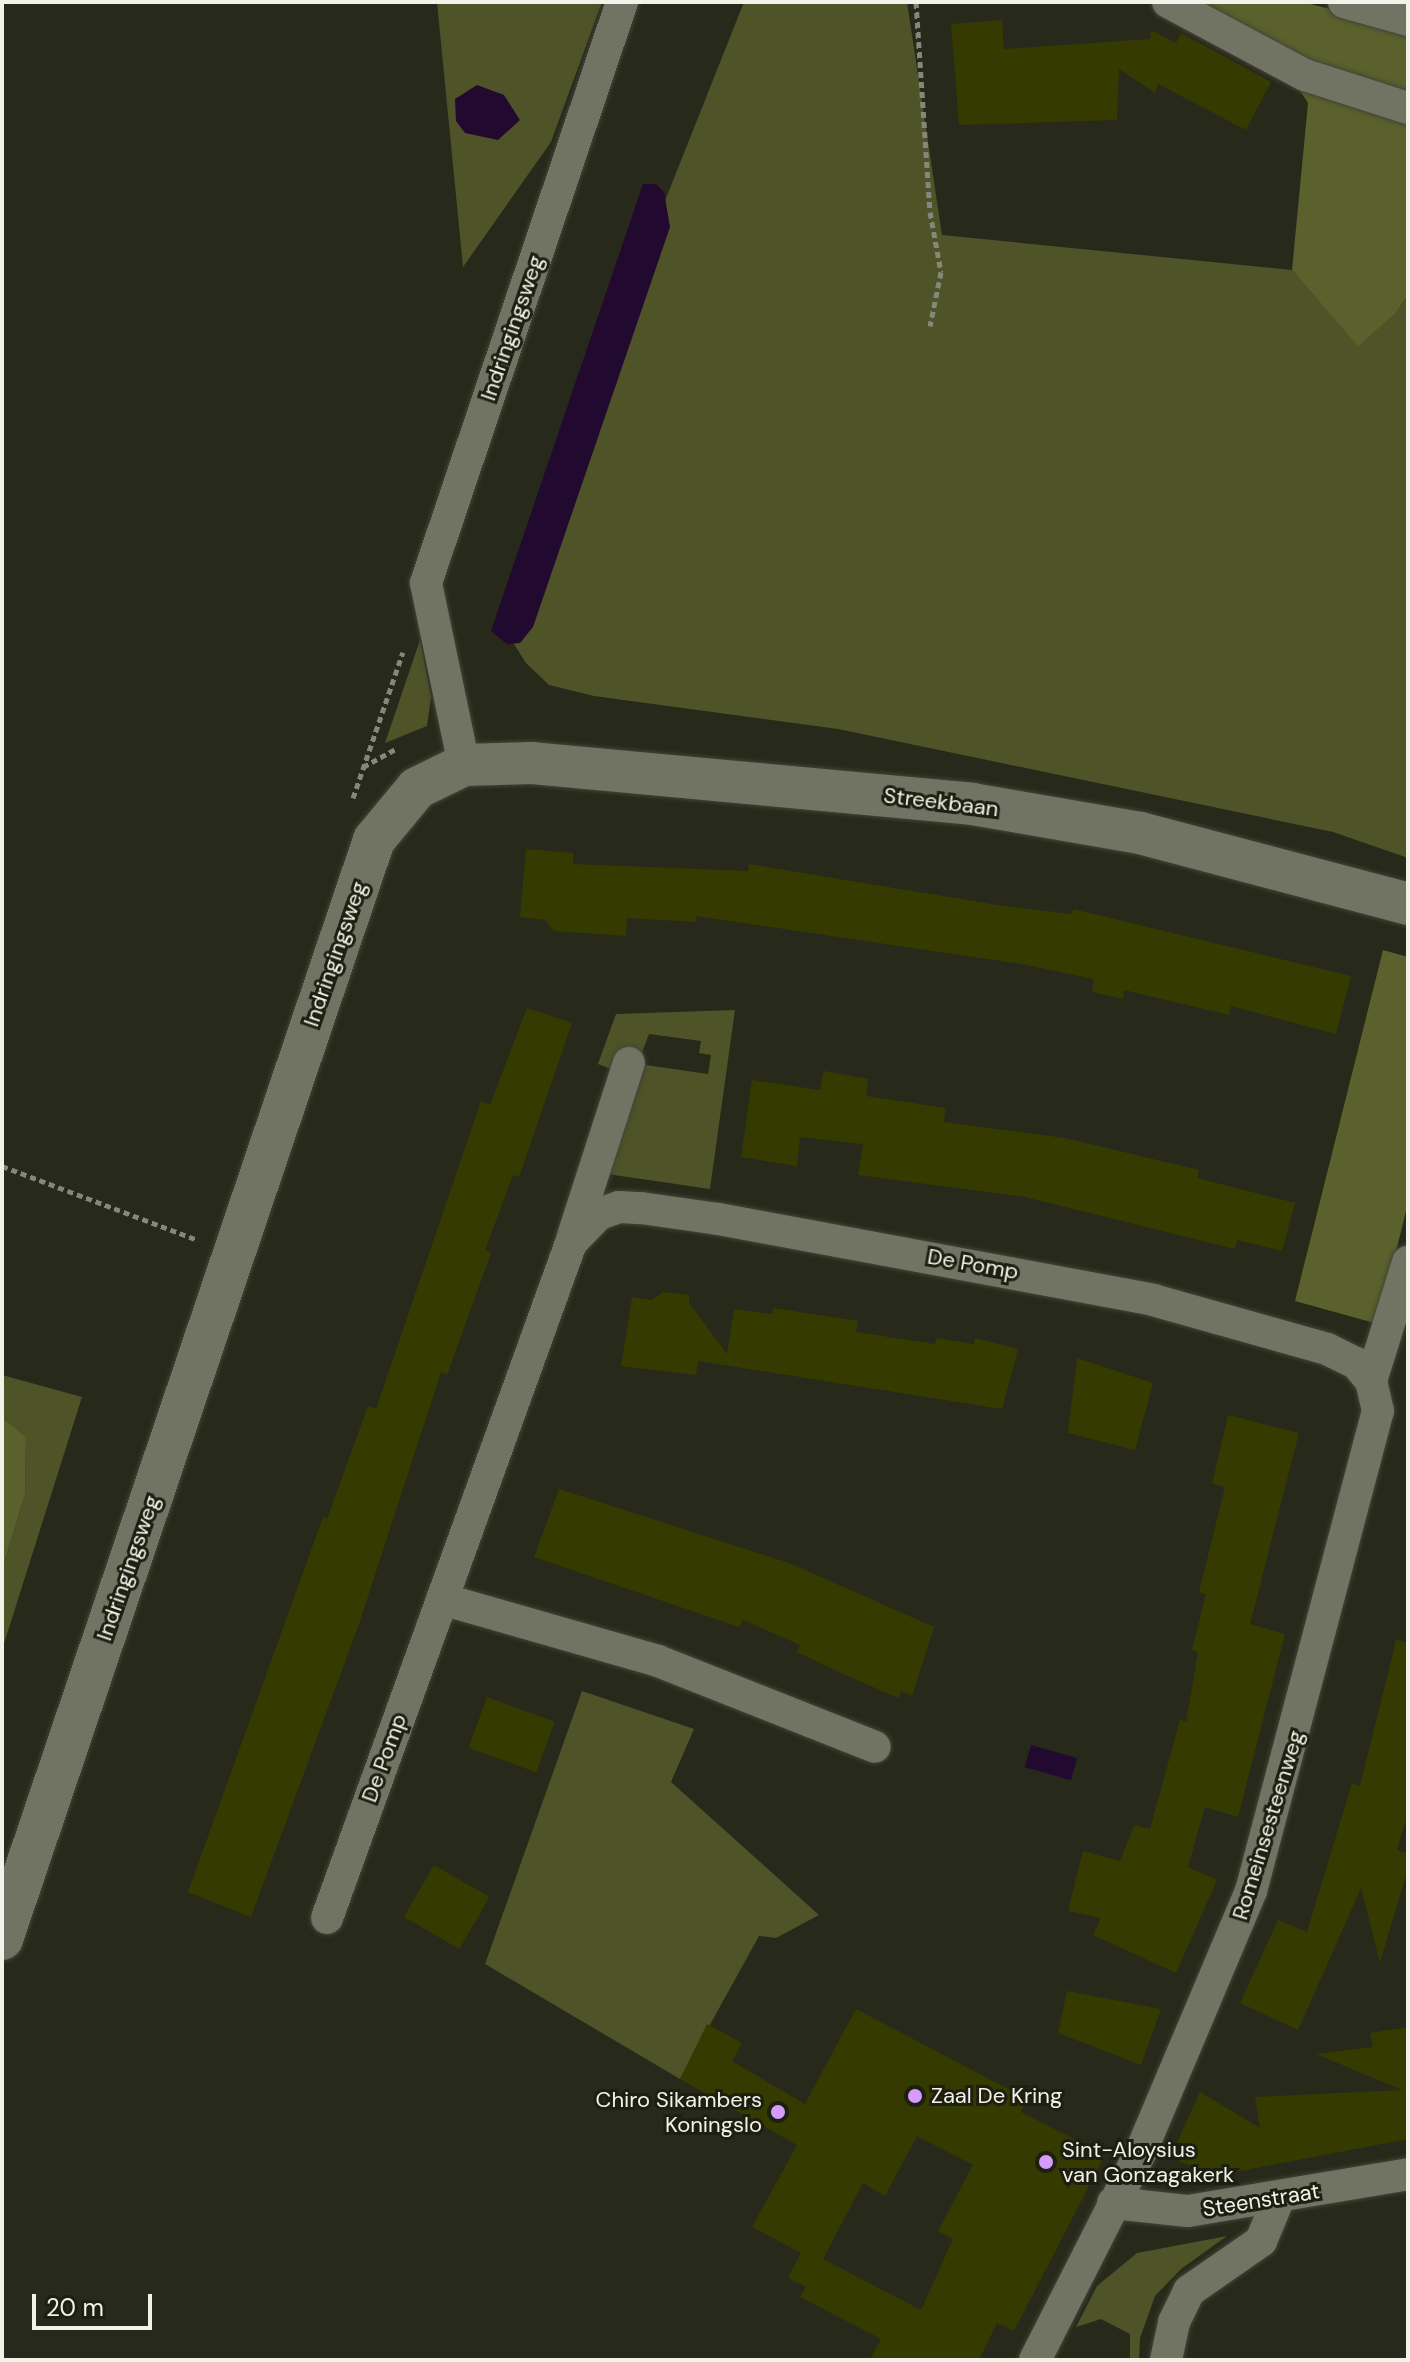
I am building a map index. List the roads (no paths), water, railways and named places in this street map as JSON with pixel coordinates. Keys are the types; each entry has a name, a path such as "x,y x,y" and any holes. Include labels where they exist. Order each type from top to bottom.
{"street":[{"name":"Indringingsweg","path":"2,1939 374,840 417,788 464,765 426,583 622,2"},
{"path":"1168,2 1315,79 1408,108"},
{"path":"1344,2 1408,20"},
{"name":"Streekbaan","path":"464,765 532,763 972,804 1140,833 1408,904"},
{"name":"De Pomp","path":"327,1918 571,1243 629,1063"},
{"name":"De Pomp","path":"571,1243 591,1220 619,1207 903,1251 1168,1304 1327,1349 1356,1363 1371,1381"},
{"name":"Romeinsesteenweg","path":"1035,2360 1197,2026 1251,1891 1378,1411 1371,1381 1408,1262"},
{"path":"442,1599 658,1661 875,1747"},
{"name":"Steenstraat","path":"1113,2203 1188,2211 1408,2174"},
{"path":"1166,2360 1174,2322 1189,2291 1261,2241 1279,2198"}],"place":[{"name":"Zaal De Kring","path":"915,2096"},
{"name":"Chiro Sikambers Koningslo","path":"778,2112"},
{"name":"Sint-Aloysius van Gonzagakerk","path":"1046,2162"}]}
